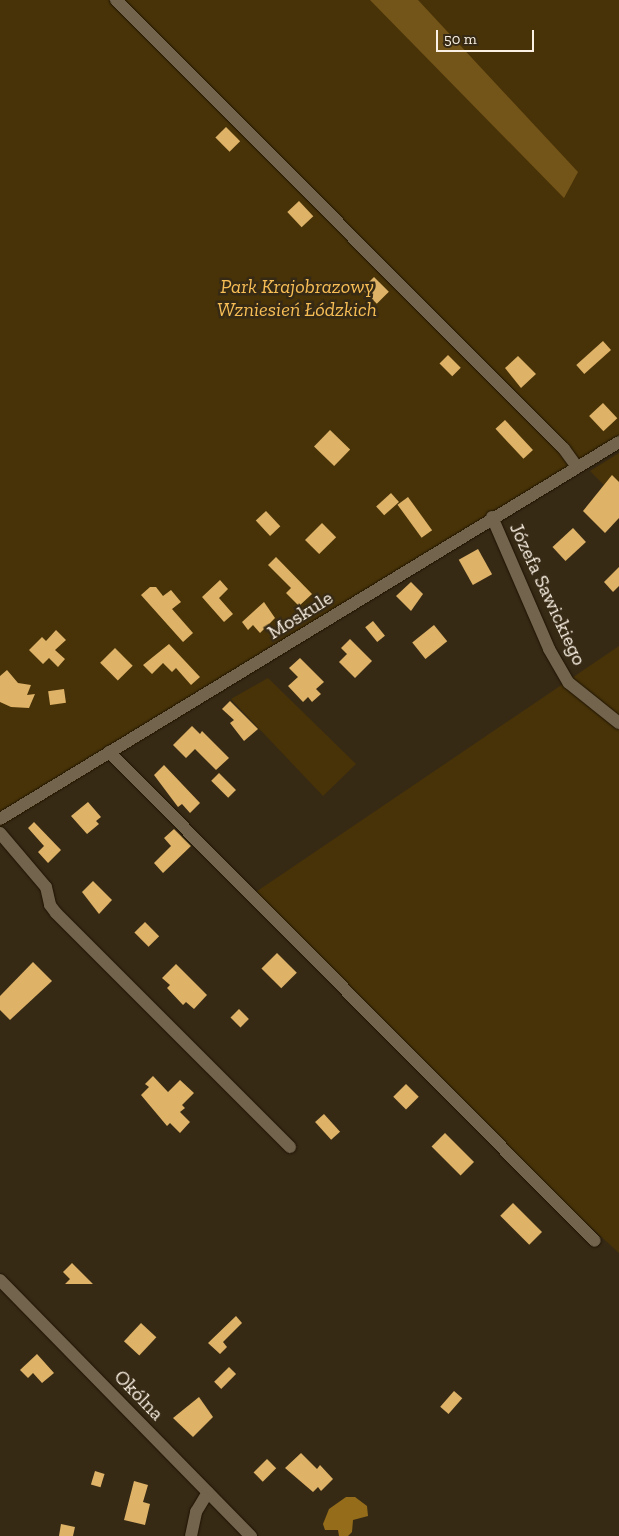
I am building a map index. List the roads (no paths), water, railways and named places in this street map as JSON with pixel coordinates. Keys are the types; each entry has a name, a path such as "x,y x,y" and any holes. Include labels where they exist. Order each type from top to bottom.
{"street":[{"path":"116,0 564,449 577,467"},
{"name":"Moskule","path":"0,819 243,673 492,517 619,442"},
{"name":"Józefa Sawickiego","path":"492,517 549,648 569,683 619,723"},
{"path":"109,752 595,1241"},
{"path":"0,832 46,887 50,905 56,913 290,1147"},
{"name":"Okólna","path":"0,1280 251,1536"},
{"path":"192,1536 196,1512 208,1492"}],"park label":[{"name":"Park Krajobrazowy Wzniesień Łódzkich","path":"297,298"}]}
